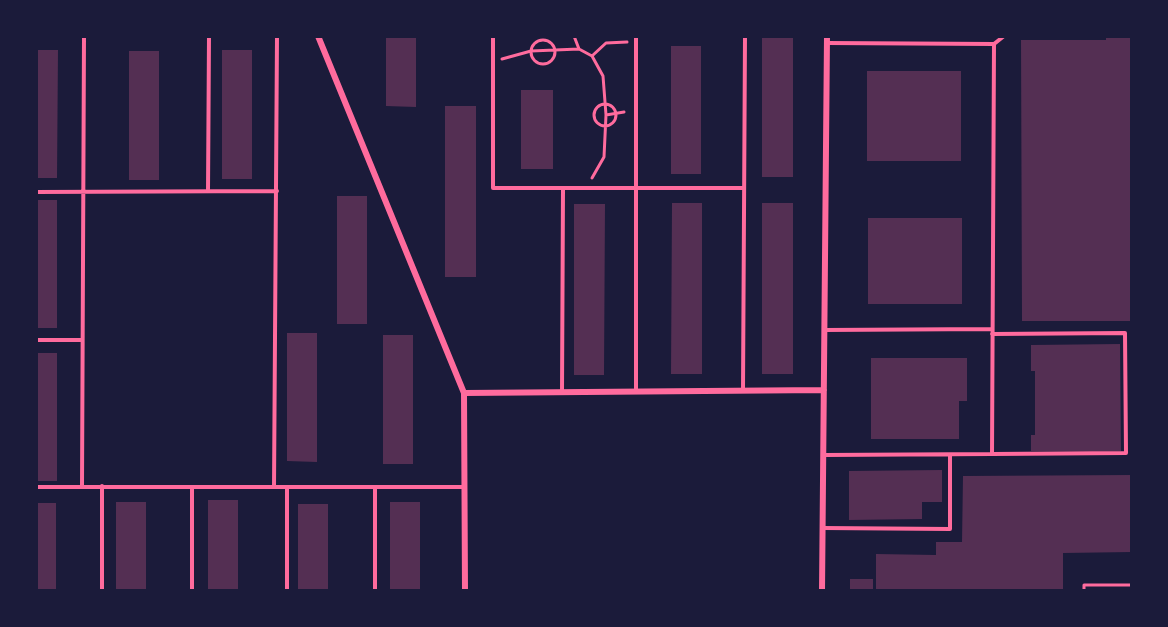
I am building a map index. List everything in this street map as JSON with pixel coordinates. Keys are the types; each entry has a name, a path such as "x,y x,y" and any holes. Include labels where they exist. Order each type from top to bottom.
{"street":[{"path":"318,36 464,393 465,591"},
{"path":"822,591 827,39"},
{"path":"464,393 824,390"}],"lane":[{"path":"82,486 84,36"},
{"path":"208,191 209,36"},
{"path":"274,487 277,36"},
{"path":"493,36 493,188 744,189"},
{"path":"636,36 636,391"},
{"path":"743,390 745,36"},
{"path":"827,39 993,44 1004,36"},
{"path":"992,454 993,44"},
{"path":"562,392 563,188"},
{"path":"36,192 277,191"},
{"path":"824,330 1125,333 1126,453 824,455"},
{"path":"36,340 82,340"},
{"path":"823,528 950,529 950,455"},
{"path":"102,486 102,591"},
{"path":"192,486 192,591"},
{"path":"36,487 464,487"},
{"path":"287,487 287,591"},
{"path":"375,487 375,591"}],"path":[{"path":"574,36 579,49"},
{"path":"541,40 552,43 555,50 551,61 543,64 533,59 531,51 534,44 541,40"},
{"path":"592,56 606,43 636,42"},
{"path":"493,61 531,51 579,49 592,56 603,76 603,104 606,115 603,125 604,157 596,174 582,188"},
{"path":"603,104 613,108 615,114 613,121 603,125 594,117 597,107 603,104"},
{"path":"606,115 636,109"},
{"path":"1084,591 1084,585 1132,585"}],"building":[{"path":"386,36 416,36 416,107 386,106"},
{"path":"762,36 793,36 793,177 762,177"},
{"path":"1106,36 1132,36 1132,321 1022,321 1021,40 1106,40"},
{"path":"671,46 701,46 701,174 671,174"},
{"path":"36,50 58,50 57,178 36,178"},
{"path":"222,50 252,50 252,179 222,179"},
{"path":"129,51 159,51 159,180 129,180"},
{"path":"867,71 961,71 961,161 867,161"},
{"path":"521,90 553,90 553,169 521,169"},
{"path":"445,106 476,106 476,277 445,277"},
{"path":"337,196 367,196 367,324 337,324"},
{"path":"36,200 57,200 57,328 36,328"},
{"path":"672,203 702,203 702,374 671,374"},
{"path":"762,203 793,203 793,374 762,374"},
{"path":"574,204 605,204 604,375 574,375"},
{"path":"868,218 962,218 962,304 868,304"},
{"path":"287,333 317,333 317,462 287,461"},
{"path":"383,335 413,335 413,464 383,464"},
{"path":"1120,344 1121,451 1031,451 1031,435 1035,435 1035,371 1031,371 1031,345"},
{"path":"36,353 57,353 57,481 36,481"},
{"path":"871,358 967,358 967,401 959,401 959,439 871,439"},
{"path":"942,470 942,502 922,502 922,519 849,520 849,471"},
{"path":"1132,475 1132,552 1063,553 1063,591 876,591 876,554 936,555 936,542 962,542 963,476"},
{"path":"208,500 238,500 238,591 208,591"},
{"path":"116,502 146,502 146,591 116,591"},
{"path":"390,502 420,502 420,591 390,591"},
{"path":"36,503 56,503 56,591 36,591"},
{"path":"298,504 328,504 328,591 298,591"},
{"path":"850,579 873,579 873,591 850,591"}]}
